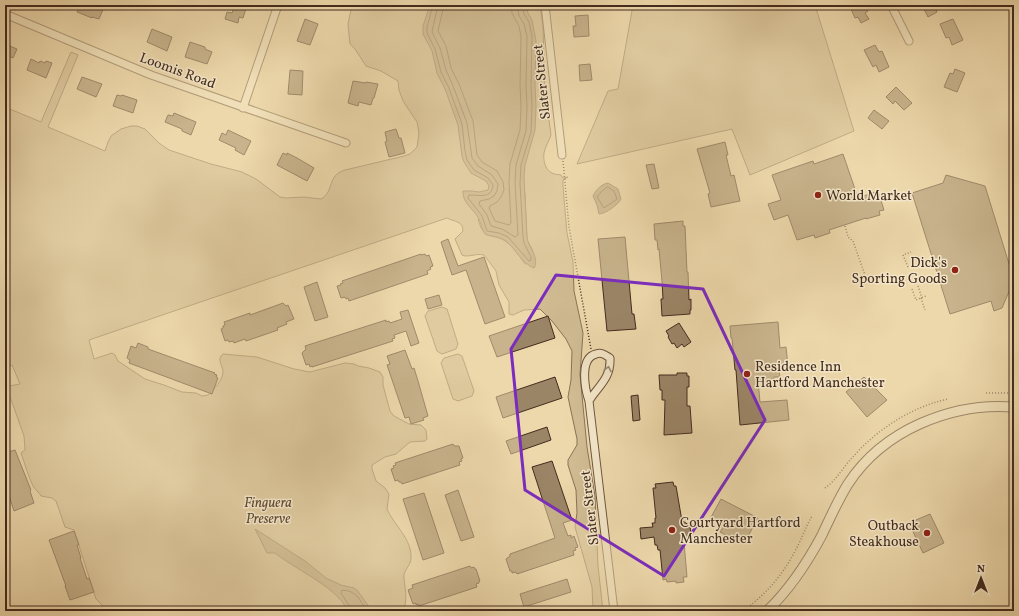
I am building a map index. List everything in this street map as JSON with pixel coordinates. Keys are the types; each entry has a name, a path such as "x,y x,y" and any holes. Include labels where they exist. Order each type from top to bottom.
{"street":[{"path":"243,108 278,5"},
{"name":"Slater Street","path":"545,5 562,155"},
{"path":"891,5 909,41"},
{"name":"Loomis Road","path":"5,14 150,75 346,143"},
{"path":"589,402 595,391 604,382 610,366 610,358 604,354 598,353 591,355"},
{"name":"Slater Street","path":"591,355 585,364 586,390 589,402 614,611"},
{"path":"767,611 783,595 807,561 850,481 863,465 881,448 907,430 942,415 983,407 1014,407"}],"path":[{"path":"562,155 565,172 569,227 591,355"},
{"path":"844,226 848,237 853,241 867,281"},
{"path":"908,267 903,255 911,252"},
{"path":"918,286 925,310"},
{"path":"912,289 916,300 926,296"},
{"path":"986,393 1014,393"},
{"path":"743,611 761,596 782,573 795,551 812,516"}],"highlighted area":[{"path":"556,275 703,289 765,420 664,576 525,490 511,349"}],"green space":[{"name":"Finguera Preserve","path":"352,5 540,5 543,26 545,90 551,135 545,151 544,159 546,167 550,172 561,175 563,178 568,177 563,180 563,186 567,233 573,262 574,291 583,333 580,375 587,447 595,496 598,566 603,611 593,611 592,587 575,527 577,513 576,490 568,465 568,460 577,445 568,397 571,380 572,351 566,339 552,321 540,309 524,310 513,315 509,314 509,302 499,285 496,271 484,255 462,255 455,239 463,231 462,225 447,218 89,340 94,359 112,353 118,361 145,379 182,392 196,393 202,396 208,395 223,375 220,358 223,354 257,357 294,369 310,372 345,363 354,364 380,372 383,377 383,385 390,411 394,416 409,424 421,425 426,430 427,439 425,441 410,442 396,454 385,457 372,465 376,481 385,488 389,494 387,509 406,538 411,551 411,561 404,575 406,599 403,611 108,611 96,599 74,530 65,527 56,501 52,498 41,496 31,482 21,453 25,450 24,436 8,391 9,386 20,384 12,365 5,367 5,107 41,122 71,52 78,55 48,127 105,151 111,136 121,129 137,126 145,129 159,143 169,150 211,164 242,172 256,179 280,197 321,199 328,192 335,176 339,173 345,170 410,154 417,147 419,133 417,122 403,101 399,90 398,81 381,71 366,66 350,44 348,24","holes":["525,193 527,240 532,249 535,261 525,264 509,244 500,238 487,235 481,228 478,219"]},
{"path":"633,5 815,5 854,131 750,175 732,129 577,164 608,91 618,89"},
{"path":"442,307 447,309 458,344 456,349 442,354 437,351 425,316 428,311"},
{"path":"458,354 462,356 474,391 472,396 458,401 453,399 441,363 444,358"}],"water":[{"path":"430,5 526,5 532,20 536,41 535,130 525,165 524,177 527,237 536,260 534,268 529,266 506,241 501,238 485,234 477,215 464,199 463,191 479,192 488,190 489,186 486,181 471,173 462,156 458,125 445,89 437,73 432,51 423,34 423,26"},
{"path":"608,183 618,189 621,199 611,209 599,214 593,196 599,188"},
{"path":"255,529 305,561 326,578 357,590 372,611 347,611 343,603 328,588 275,553 267,553"}],"building":[{"path":"80,5 98,5 104,7 99,19 77,12"},
{"path":"235,5 247,5 243,18 239,17 238,23 225,19 227,12 232,13"},
{"path":"858,5 865,5 868,11 865,13 869,19 861,23 858,17 855,18 851,9"},
{"path":"922,5 934,5 937,12 928,17"},
{"path":"588,15 589,36 574,37 573,26 576,26 575,16"},
{"path":"305,19 318,24 310,45 297,41"},
{"path":"953,19 963,40 952,45 949,37 946,38 940,24"},
{"path":"152,29 172,37 167,51 147,42"},
{"path":"190,42 205,47 205,49 212,52 207,64 185,57"},
{"path":"5,44 17,49 13,58 5,54"},
{"path":"875,45 879,52 882,51 889,67 879,72 876,65 873,67 864,50"},
{"path":"31,59 39,63 40,61 45,63 46,61 52,63 46,78 27,70"},
{"path":"590,64 592,80 580,81 579,65"},
{"path":"955,69 965,73 957,92 944,87 950,73 953,74"},
{"path":"290,70 303,71 302,95 288,94"},
{"path":"82,77 102,84 96,97 77,89"},
{"path":"353,81 378,84 371,105 359,102 358,106 348,103"},
{"path":"896,87 912,103 904,110 895,101 893,104 886,97"},
{"path":"117,95 122,95 137,100 133,113 113,106"},
{"path":"874,110 889,121 882,129 868,118"},
{"path":"174,113 196,122 191,135 182,131 182,129 165,122 168,115 173,116"},
{"path":"396,129 399,138 401,138 405,153 389,157 385,142 387,141 385,132"},
{"path":"228,130 251,141 244,155 235,150 236,148 219,140 222,133 226,135"},
{"path":"725,142 728,155 726,155 731,176 734,175 740,201 711,207 708,194 710,193 697,149"},
{"path":"283,153 287,155 287,153 314,168 307,181 277,165"},
{"name":"World Market","path":"843,154 858,198 878,191 884,210 879,211 880,215 829,230 830,233 815,238 814,235 797,240 788,215 774,220 768,204 781,200 772,175 813,161 814,164"},
{"path":"654,164 659,188 652,189 646,165"},
{"path":"946,175 985,186 1014,280 1002,308 994,311 991,301 950,314 912,193 943,183"},
{"path":"683,221 683,226 685,226 689,300 691,299 691,310 690,314 662,316 662,281 659,249 658,250 657,240 655,240 654,224"},
{"path":"625,237 632,314 634,314 636,329 607,331 598,239"},
{"path":"448,239 458,266 484,257 505,317 485,324 466,270 452,275 441,242"},
{"path":"421,254 425,254 426,256 429,255 433,266 427,271 428,274 349,301 348,298 341,298 337,286 343,283 342,281"},
{"path":"317,282 328,317 315,321 304,287"},
{"path":"439,295 442,305 428,309 425,299"},
{"path":"283,303 286,306 288,305 294,319 277,328 278,330 246,341 245,339 234,343 233,341 225,341 221,329 225,325 224,322 250,313 250,315"},
{"path":"408,310 419,343 411,346 406,331 394,335 395,338 392,339 393,341 312,367 310,367 309,364 306,365 302,353 306,349 305,346 386,320 386,322 389,321 390,323 402,319 400,312"},
{"path":"548,316 555,338 497,357 489,336"},
{"name":"Residence Inn Hartford Manchester","path":"778,322 780,348 786,347 788,366 782,367 782,371 779,371 780,377 758,381 760,402 787,400 789,420 740,425 736,370 730,326"},
{"path":"679,323 691,342 684,347 682,344 677,348 674,343 672,344 666,331"},
{"path":"138,343 148,347 148,349 215,373 214,374 217,375 216,377 218,378 212,394 129,363 130,360 127,358 131,346 136,348"},
{"path":"405,350 412,369 414,368 428,416 423,418 424,420 411,424 409,417 405,418 387,365 390,364 387,356"},
{"path":"677,373 687,373 687,376 689,376 689,387 687,387 687,406 690,406 692,433 664,435 665,400 662,400 659,375 677,375"},
{"path":"555,377 562,398 503,418 496,397"},
{"path":"864,377 887,400 867,417 846,392"},
{"path":"638,395 640,420 633,421 631,396"},
{"path":"547,427 551,440 511,454 506,441"},
{"path":"453,444 454,446 459,446 463,458 461,459 462,461 459,462 460,465 402,484 398,480 395,481 391,469 396,465 395,463"},
{"path":"15,450 31,490 34,503 14,511 5,484 5,453"},
{"path":"552,461 572,520 563,523 568,536 571,535 571,538 574,536 578,547 573,551 574,555 517,574 516,572 512,573 506,559 510,556 510,554 555,538 532,467"},
{"name":"Courtyard Hartford Manchester","path":"673,482 674,486 676,486 682,521 690,526 691,535 684,542 687,577 683,577 684,582 676,583 676,581 667,582 666,579 663,580 660,550 658,550 657,545 655,545 654,537 641,539 640,528 653,527 652,523 655,523 656,518 653,488 656,488 655,484"},
{"path":"458,490 474,537 461,541 445,495"},
{"path":"424,493 444,553 423,560 403,499"},
{"path":"721,499 758,518 746,540 741,538 739,542 720,532 724,526 710,519"},
{"name":"Outback Steakhouse","path":"930,514 944,543 923,553 909,523"},
{"path":"74,531 79,545 77,545 80,558 87,579 89,578 94,592 70,600 49,540"},
{"path":"470,566 471,568 474,567 476,569 480,581 476,584 477,587 419,606 419,604 416,605 416,603 413,604 408,590 413,588 412,585"},
{"path":"567,579 571,592 524,607 520,594"}],"place":[{"name":"World Market","path":"818,195"},
{"name":"Dick's Sporting Goods","path":"955,270"},
{"name":"Residence Inn Hartford Manchester","path":"747,374"},
{"name":"Courtyard Hartford Manchester","path":"672,530"},
{"name":"Outback Steakhouse","path":"927,533"}]}
